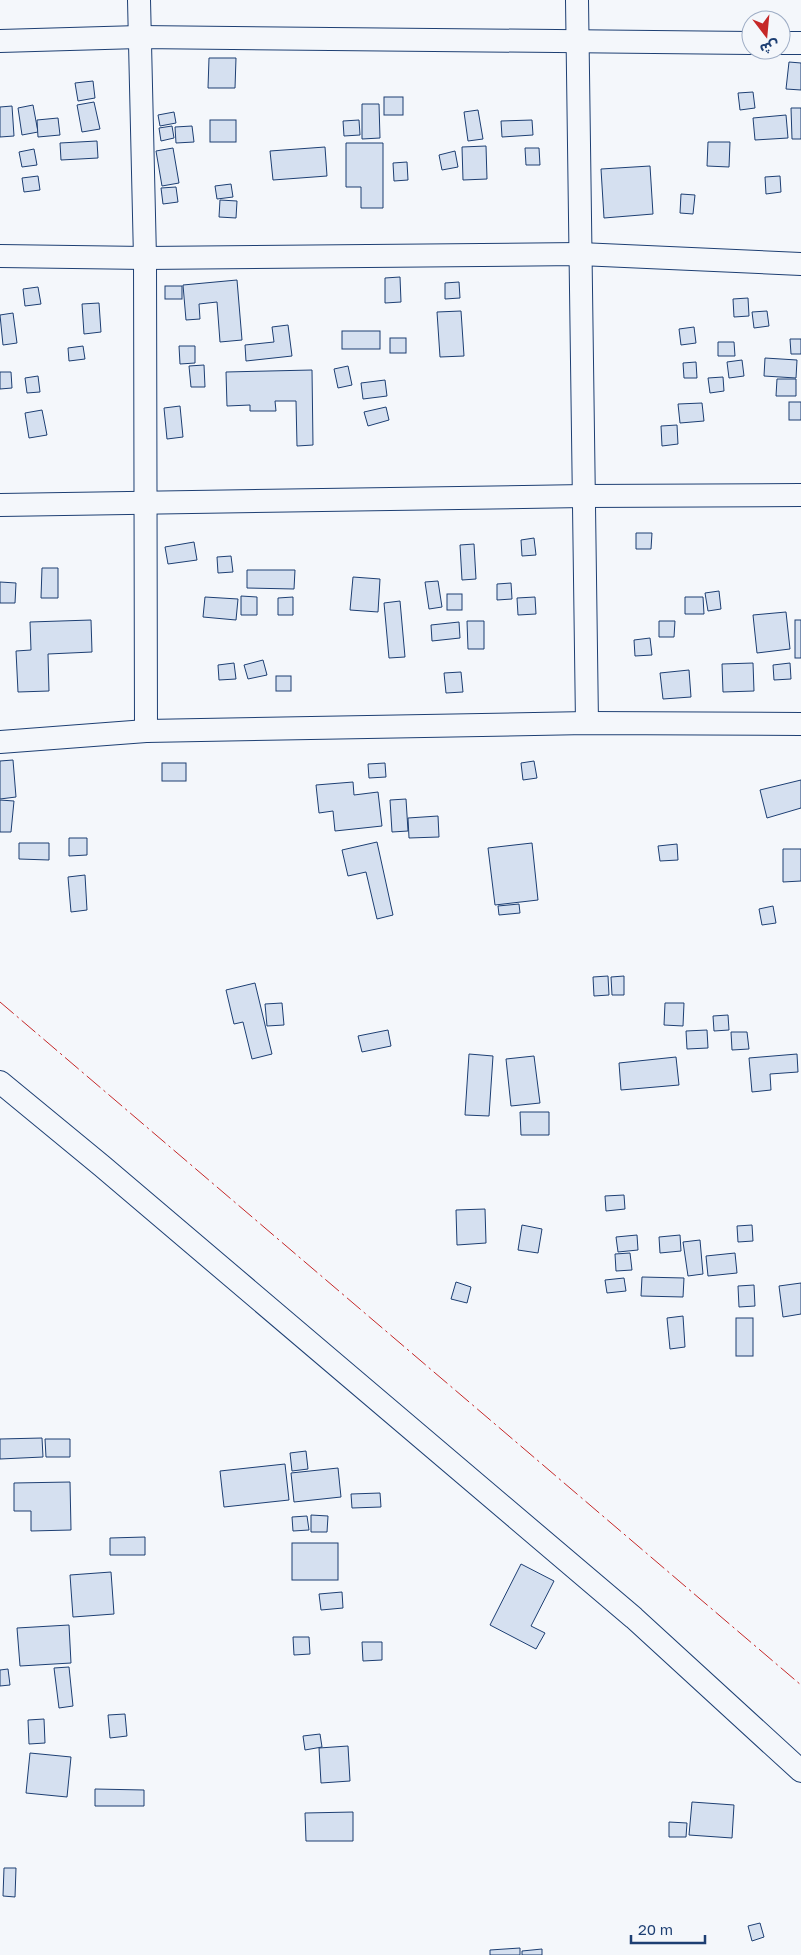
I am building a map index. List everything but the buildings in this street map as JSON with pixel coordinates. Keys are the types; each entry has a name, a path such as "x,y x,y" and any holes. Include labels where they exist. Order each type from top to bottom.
{"street":[{"path":"138,0 145,258 146,731"},
{"path":"577,0 587,723"},
{"path":"0,41 140,37 577,43 741,43"},
{"path":"0,256 145,258 580,254 801,264"},
{"path":"0,506 146,502 801,495"},
{"path":"0,742 146,731 587,723 801,724"},
{"path":"0,1082 102,1166 634,1618 801,1771"}],"power":[{"path":"0,1002 801,1685"}]}
